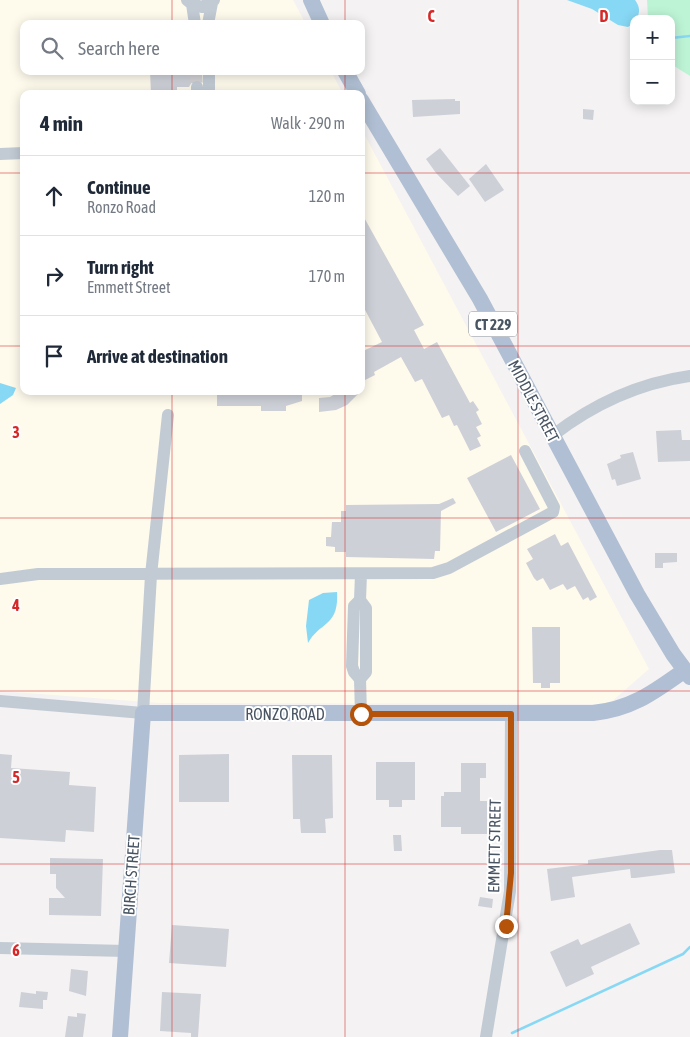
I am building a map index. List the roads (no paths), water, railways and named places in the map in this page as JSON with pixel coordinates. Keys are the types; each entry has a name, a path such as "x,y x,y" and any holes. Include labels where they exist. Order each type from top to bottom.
{"main road":[{"path":"311,0 320,20"},
{"path":"347,75 356,90"},
{"name":"MIDDLE STREET","path":"365,107 457,258 637,594 687,674"},
{"name":"RONZO ROAD","path":"143,713 593,713 622,709 687,674"},
{"name":"BIRCH STREET","path":"120,1037 143,713"}],"street":[{"path":"189,2 202,7 213,1"},
{"path":"209,20 213,1"},
{"path":"189,2 194,20"},
{"path":"209,75 209,90"},
{"path":"0,154 20,153"},
{"path":"552,436 565,426 631,390 669,379 690,376"},
{"path":"0,701 143,713 151,575 168,415"},
{"path":"0,579 38,574 433,573 449,568 553,512 554,507 524,450"},
{"path":"361,574 360,600 366,608 366,672 360,679 361,714"},
{"name":"EMMETT STREET","path":"486,1037 510,891 511,714"},
{"path":"0,950 126,951"}],"water":[{"path":"567,0 635,0 639,7 639,14 630,15 630,26 628,27 618,25 592,9"},
{"path":"0,383 16,388 13,395 0,404"},
{"path":"337,592 337,603 332,618 308,643 306,626 309,600 323,593"}],"waterway":[{"path":"675,38 690,36"},
{"path":"512,1033 683,954 690,947"}],"tunnel":[{"path":"196,75 197,87"}]}
